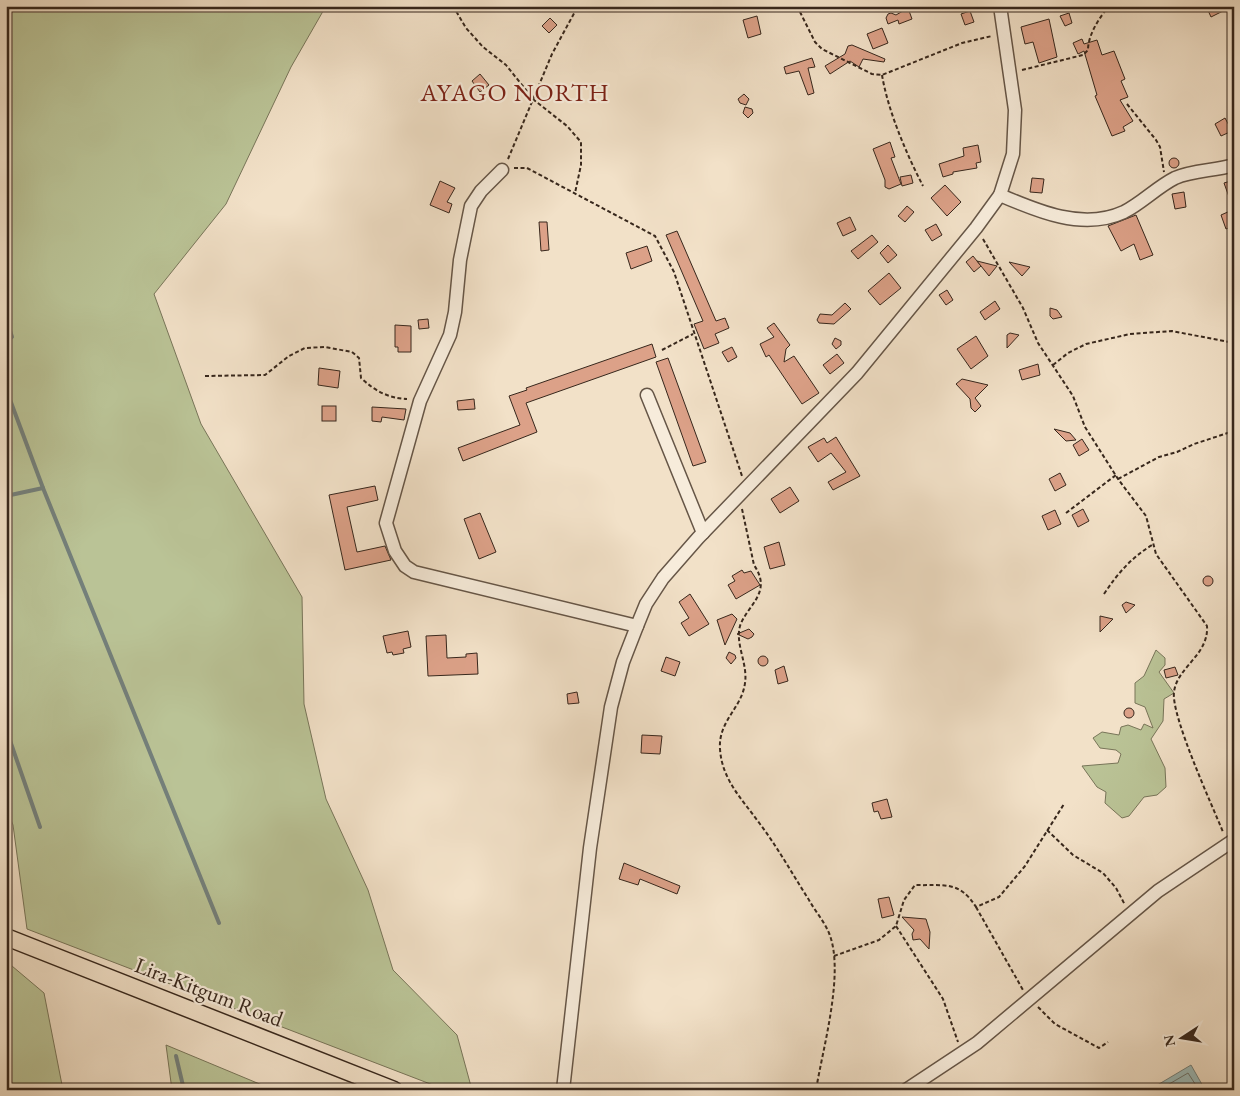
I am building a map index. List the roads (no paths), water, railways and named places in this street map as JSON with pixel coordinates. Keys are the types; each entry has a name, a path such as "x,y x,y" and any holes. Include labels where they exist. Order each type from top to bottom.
{"main road":[{"name":"Lira-Kitgum Road","path":"6,937 394,1090"}],"street":[{"path":"563,1090 590,848 612,707 623,662 637,626 646,604 663,578 736,498 857,373 976,228 1000,195 1013,154 1015,110 1000,6"},
{"path":"1000,195 1050,216 1084,219 1107,217 1124,212 1165,184 1189,173 1216,171 1234,165"},
{"path":"502,170 481,191 471,206 460,260 450,334 420,400 386,523 395,551 405,566 414,572 637,626"},
{"path":"647,395 703,533"},
{"path":"906,1090 984,1036 1158,891 1231,842"}],"water":[{"path":"1191,1065 1204,1088 1202,1090 1149,1090"}],"waterway":[{"path":"6,319 12,337 6,339"},
{"path":"6,389 43,488 6,496"},
{"path":"43,488 219,923"},
{"path":"6,729 40,827"},
{"path":"176,1056 184,1090"}],"district":[{"name":"AYAGO NORTH","path":"515,92"}]}
